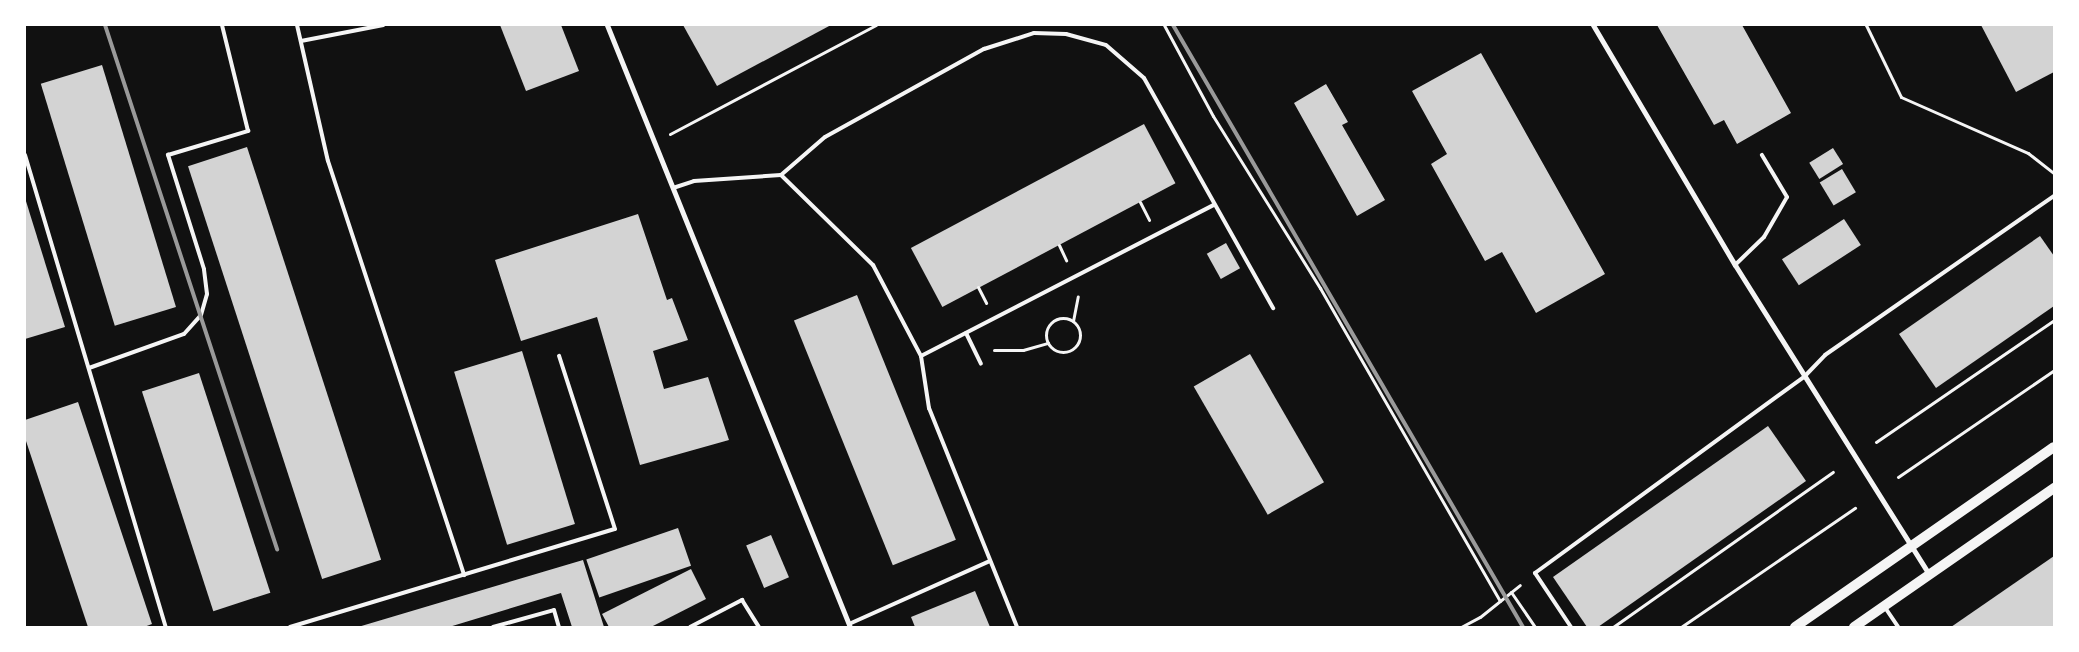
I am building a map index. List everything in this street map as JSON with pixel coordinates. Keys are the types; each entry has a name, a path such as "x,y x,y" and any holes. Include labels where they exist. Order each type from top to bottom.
{"main road":[{"path":"1795,627 2054,447"},
{"path":"1854,627 2054,488"}],"street":[{"path":"607,25 850,625"},
{"path":"1593,25 1735,265 1930,575"}],"lane":[{"path":"89,368 184,334 201,315 207,294 204,269 168,155 248,131 222,25"},
{"path":"297,25 328,162 464,575"},
{"path":"301,41 383,25"},
{"path":"673,188 694,181 781,175 825,137 984,49 1034,33 1066,34 1106,45 1144,78 1213,205 1273,308"},
{"path":"25,155 166,627"},
{"path":"1735,265 1764,237 1787,197 1762,155"},
{"path":"781,175 872,265 921,356 929,408 1017,627"},
{"path":"1571,627 1534,573 1804,377 1825,354 2054,196"},
{"path":"921,356 1213,205"},
{"path":"966,333 981,364"},
{"path":"290,627 615,529 559,356"},
{"path":"850,625 990,561"},
{"path":"690,627 742,600 759,627"},
{"path":"1884,606 1898,627"},
{"path":"493,627 554,610 559,627"}],"path":[{"path":"654,143 876,25"},
{"path":"1164,25 1213,116 1320,288 1500,601"},
{"path":"1866,25 1901,96 2028,153 2054,172"},
{"path":"1065,318 1073,321 1079,330 1080,340 1074,349 1065,352 1055,351 1048,343 1046,334 1056,320 1065,318"},
{"path":"1876,442 2054,320"},
{"path":"972,344 997,350 1023,350 1048,343"},
{"path":"1898,477 2054,370"},
{"path":"1613,627 1833,472"},
{"path":"1681,627 1855,508"},
{"path":"1461,627 1500,601 1534,573"},
{"path":"1512,592 1536,627"},
{"path":"1288,627 1301,627"}],"building":[{"path":"500,25 561,25 579,71 526,91"},
{"path":"683,25 831,25 717,86"},
{"path":"1657,25 1742,25 1791,113 1737,144 1724,120 1714,125"},
{"path":"1981,25 2054,25 2054,72 2016,92"},
{"path":"1481,53 1605,274 1536,313 1502,252 1485,261 1431,164 1447,154 1412,91"},
{"path":"102,65 176,307 115,326 41,84"},
{"path":"1326,84 1348,122 1342,125 1385,200 1357,216 1294,103"},
{"path":"1144,124 1175,183 942,307 911,248"},
{"path":"247,147 381,560 322,579 188,166"},
{"path":"1833,148 1843,164 1819,179 1809,163"},
{"path":"1842,169 1856,192 1834,206 1820,182"},
{"path":"25,198 65,327 25,339"},
{"path":"638,214 667,300 672,298 688,340 653,351 664,389 708,377 729,440 640,465 597,317 521,341 495,260"},
{"path":"1844,219 1861,245 1799,285 1782,259"},
{"path":"2040,236 2054,256 2054,306 1936,388 1899,334"},
{"path":"1226,243 1240,268 1221,279 1207,254"},
{"path":"857,295 956,540 893,565 794,320"},
{"path":"522,351 575,524 507,545 454,372"},
{"path":"1250,354 1324,482 1268,515 1194,386"},
{"path":"199,373 270,593 213,611 142,392"},
{"path":"78,402 152,624 144,627 88,627 25,438 25,420"},
{"path":"1768,426 1806,481 1598,627 1587,627 1553,577"},
{"path":"678,528 691,566 599,597 586,560"},
{"path":"771,535 789,577 764,588 746,546"},
{"path":"2054,556 2054,627 1951,627"},
{"path":"583,560 604,627 572,627 561,593 449,627 358,627"},
{"path":"691,569 706,599 651,627 609,627 602,614"},
{"path":"975,591 990,627 915,627 911,617"}],"railway":[{"path":"105,25 277,549"},
{"path":"1173,25 1523,627"}]}
